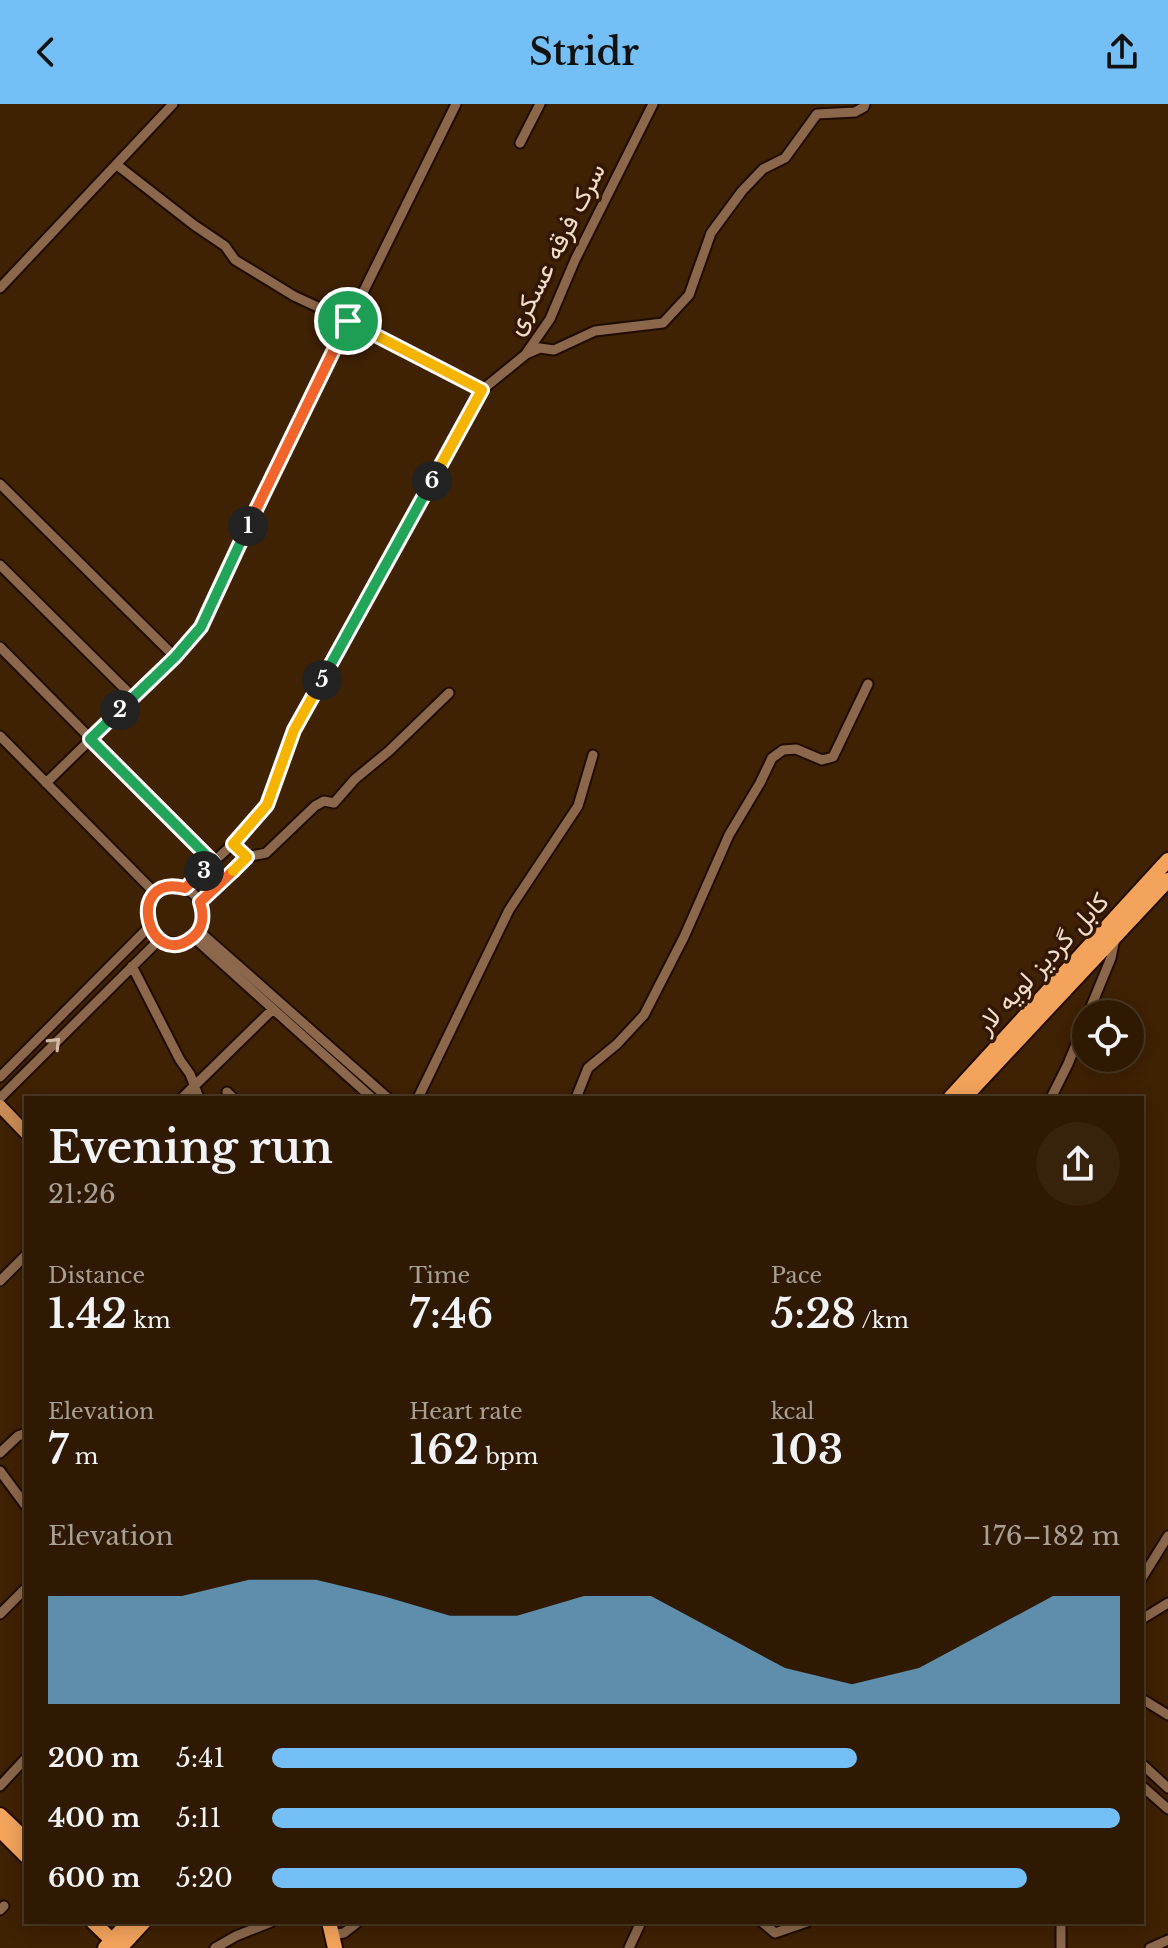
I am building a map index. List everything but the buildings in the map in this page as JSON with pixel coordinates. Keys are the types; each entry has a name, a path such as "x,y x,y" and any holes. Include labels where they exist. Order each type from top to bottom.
{"highway":[{"name":"کابل گردیز لویه لار","path":"952,1096 1168,860"},
{"name":"کابل گردیز لویه لار","path":"966,1096 1168,880"},
{"path":"0,1815 24,1838"},
{"path":"0,1830 24,1854"},
{"path":"96,1924 118,1938 141,1924"}],"main road":[{"path":"0,1106 24,1131"}],"street":[{"path":"0,288 173,104"},
{"path":"46,783 175,657 201,627 456,104"},
{"path":"520,143 540,104"},
{"name":"سرک فرقه عسکری","path":"185,888 233,844 267,805 294,730 482,390 525,355 550,319 575,260 653,104"},
{"path":"525,355 540,348 554,350 595,331 663,323 689,295 711,233 742,191 763,169 785,158 817,114 855,112 865,104"},
{"path":"117,165 225,246 235,260 294,296 482,390"},
{"path":"0,484 175,657"},
{"path":"0,565 133,697"},
{"path":"0,647 213,862"},
{"path":"577,1096 588,1068 617,1044 644,1015 684,937 729,835 772,758 783,750 796,749 822,760 833,757 868,684"},
{"path":"200,902 247,857 266,853 315,806 324,801 334,803 355,779 449,693"},
{"path":"0,736 156,894"},
{"path":"419,1096 509,910 578,806 593,755"},
{"path":"233,844 247,857"},
{"path":"171,887 185,888 200,902 203,917 196,934 177,943 160,939 149,927 146,912 156,894 171,887"},
{"path":"0,1077 149,927"},
{"path":"196,934 370,1096"},
{"path":"196,934 386,1096"},
{"path":"1094,1000 1111,958 1116,935"},
{"path":"0,1098 160,939"},
{"path":"132,966 198,1096"},
{"path":"184,1096 273,1009"},
{"path":"1052,1096 1072,1051"},
{"path":"0,1281 24,1257"},
{"path":"0,1453 24,1434"},
{"path":"0,1471 24,1503"},
{"path":"1144,1575 1168,1536"},
{"path":"0,1614 24,1590"},
{"path":"1144,1618 1168,1603"},
{"path":"1144,1700 1168,1715"},
{"path":"0,1786 24,1760"},
{"path":"1144,1766 1168,1788"},
{"path":"1144,1788 1168,1809"},
{"path":"215,1948 266,1924"},
{"path":"331,1935 344,1933 355,1924"},
{"path":"629,1948 640,1924"},
{"path":"764,1924 775,1933 801,1924"},
{"path":"1061,1924 1061,1948"},
{"path":"1150,1948 1168,1940"}],"route":[{"path":"348,321 482,390 294,730 267,805 233,844 247,857 200,902 203,917 199,931 185,941 168,943 149,927 146,912 149,904 164,888 185,888 213,862 90,739 175,657 201,627 348,321"}]}
